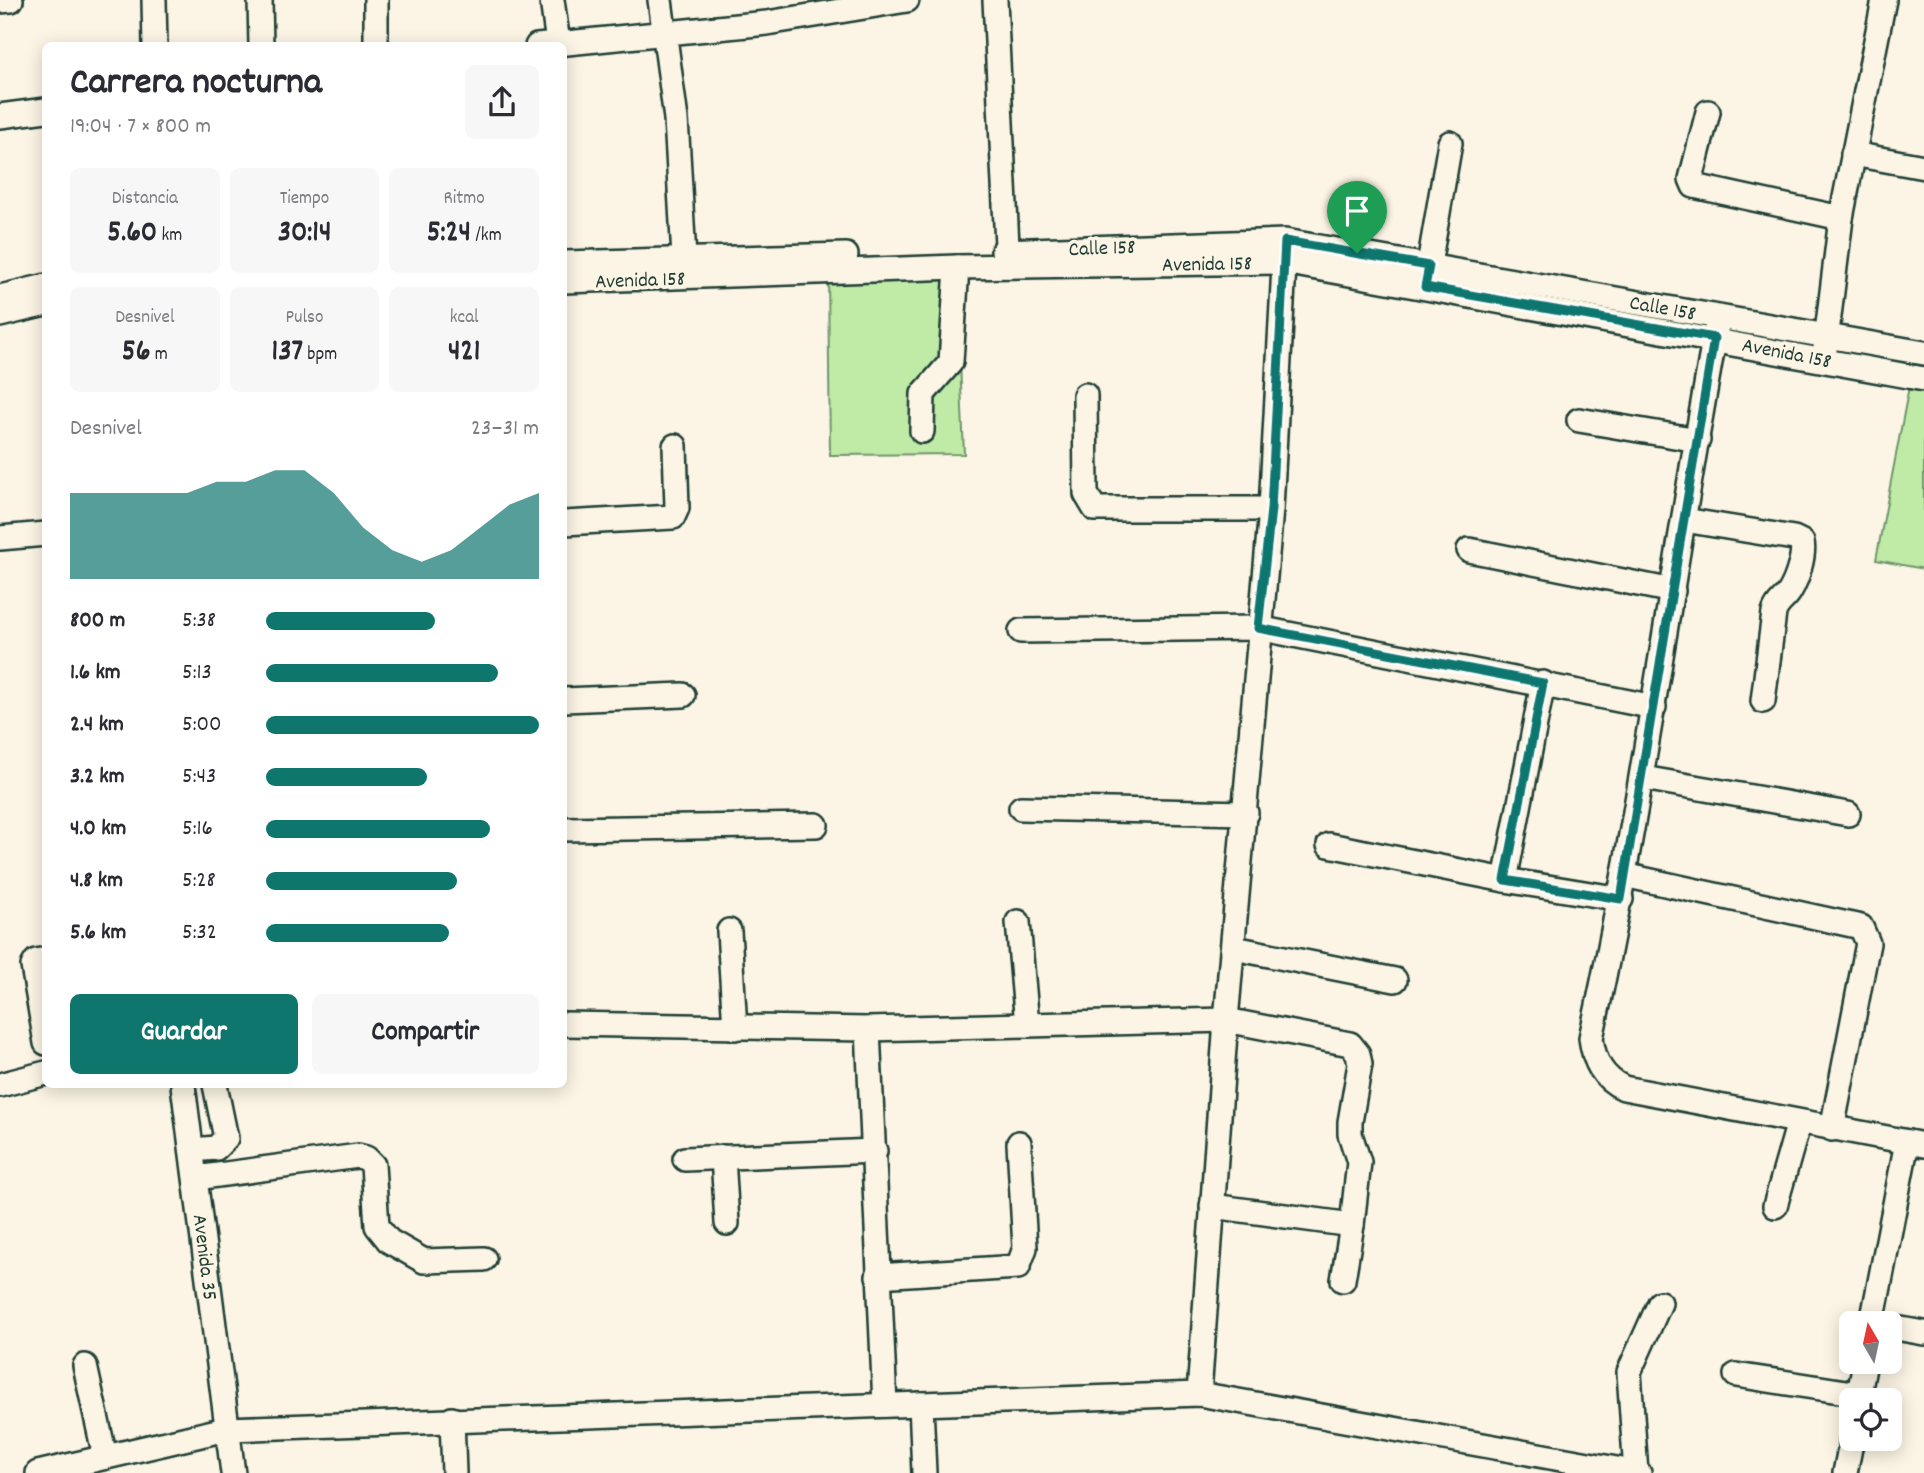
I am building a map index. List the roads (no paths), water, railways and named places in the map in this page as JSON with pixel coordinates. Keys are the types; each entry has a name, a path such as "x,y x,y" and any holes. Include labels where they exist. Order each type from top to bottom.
{"street":[{"path":"0,1 11,0"},
{"path":"154,0 155,42"},
{"path":"260,0 261,42"},
{"path":"376,0 376,42"},
{"path":"547,42 552,0"},
{"path":"660,0 676,119 684,269"},
{"path":"567,42 665,33 767,11 907,0"},
{"path":"995,0 1008,258"},
{"path":"1824,359 1841,218 1884,0"},
{"path":"0,116 42,111"},
{"path":"1708,112 1691,179 1695,186 1841,218"},
{"path":"1427,277 1450,143"},
{"path":"1853,153 1924,167"},
{"path":"1199,1394 1226,1020 1246,813 1258,628 1271,509 1284,251"},
{"name":"Calle 158","path":"567,263 684,269 1284,251 1716,328 1827,336 1924,353"},
{"name":"Avenida 158","path":"567,281 684,269 957,267 1008,258"},
{"path":"922,431 923,394 951,362 957,267"},
{"path":"0,297 42,287"},
{"path":"0,315 42,305"},
{"path":"1716,328 1643,778 1621,899 1591,1038 1593,1057 1611,1082 1624,1088 1915,1144 1875,1311"},
{"name":"Avenida 158","path":"1716,328 1824,359 1924,379"},
{"path":"1085,395 1086,494 1095,509 1271,509"},
{"path":"1579,420 1698,440"},
{"path":"567,523 673,517 677,508 675,446"},
{"path":"1685,520 1802,542 1804,550 1789,593 1777,603 1774,613 1763,701"},
{"path":"0,538 42,534"},
{"path":"1469,550 1673,591"},
{"path":"1021,631 1258,628 1654,706"},
{"path":"1505,880 1543,683"},
{"path":"567,700 683,695"},
{"path":"1643,778 1848,814"},
{"path":"1021,808 1246,813"},
{"path":"567,829 816,825"},
{"path":"1329,845 1505,880 1621,899"},
{"path":"1624,876 1861,927 1868,943 1832,1129"},
{"path":"1018,922 1027,1025"},
{"path":"729,931 735,1028"},
{"path":"1234,948 1395,980"},
{"path":"42,960 36,961 33,966 42,1020"},
{"path":"567,1024 868,1029 1226,1020 1350,1044 1355,1048 1360,1064 1350,1134 1359,1162 1343,1280"},
{"path":"868,1029 885,1405"},
{"path":"0,1084 42,1074"},
{"name":"Avenida 35","path":"183,1088 233,1473"},
{"path":"192,1150 216,1147 226,1138 216,1088"},
{"path":"1775,1206 1799,1122"},
{"path":"878,1276 1018,1267 1025,1248 1019,1143"},
{"path":"685,1159 875,1151"},
{"path":"196,1178 358,1156 366,1158 373,1165 377,1226 389,1241 424,1261 484,1259"},
{"path":"723,1157 727,1223"},
{"path":"1212,1206 1352,1225"},
{"path":"38,1473 96,1464 226,1429 1199,1394 1531,1465 1637,1473 1629,1372 1660,1304"},
{"path":"1902,1329 1924,1333"},
{"path":"85,1366 96,1464"},
{"path":"1736,1375 1839,1393"},
{"path":"921,1404 924,1473"},
{"path":"452,1419 454,1473"},
{"path":"1845,1473 1849,1451"}]}
